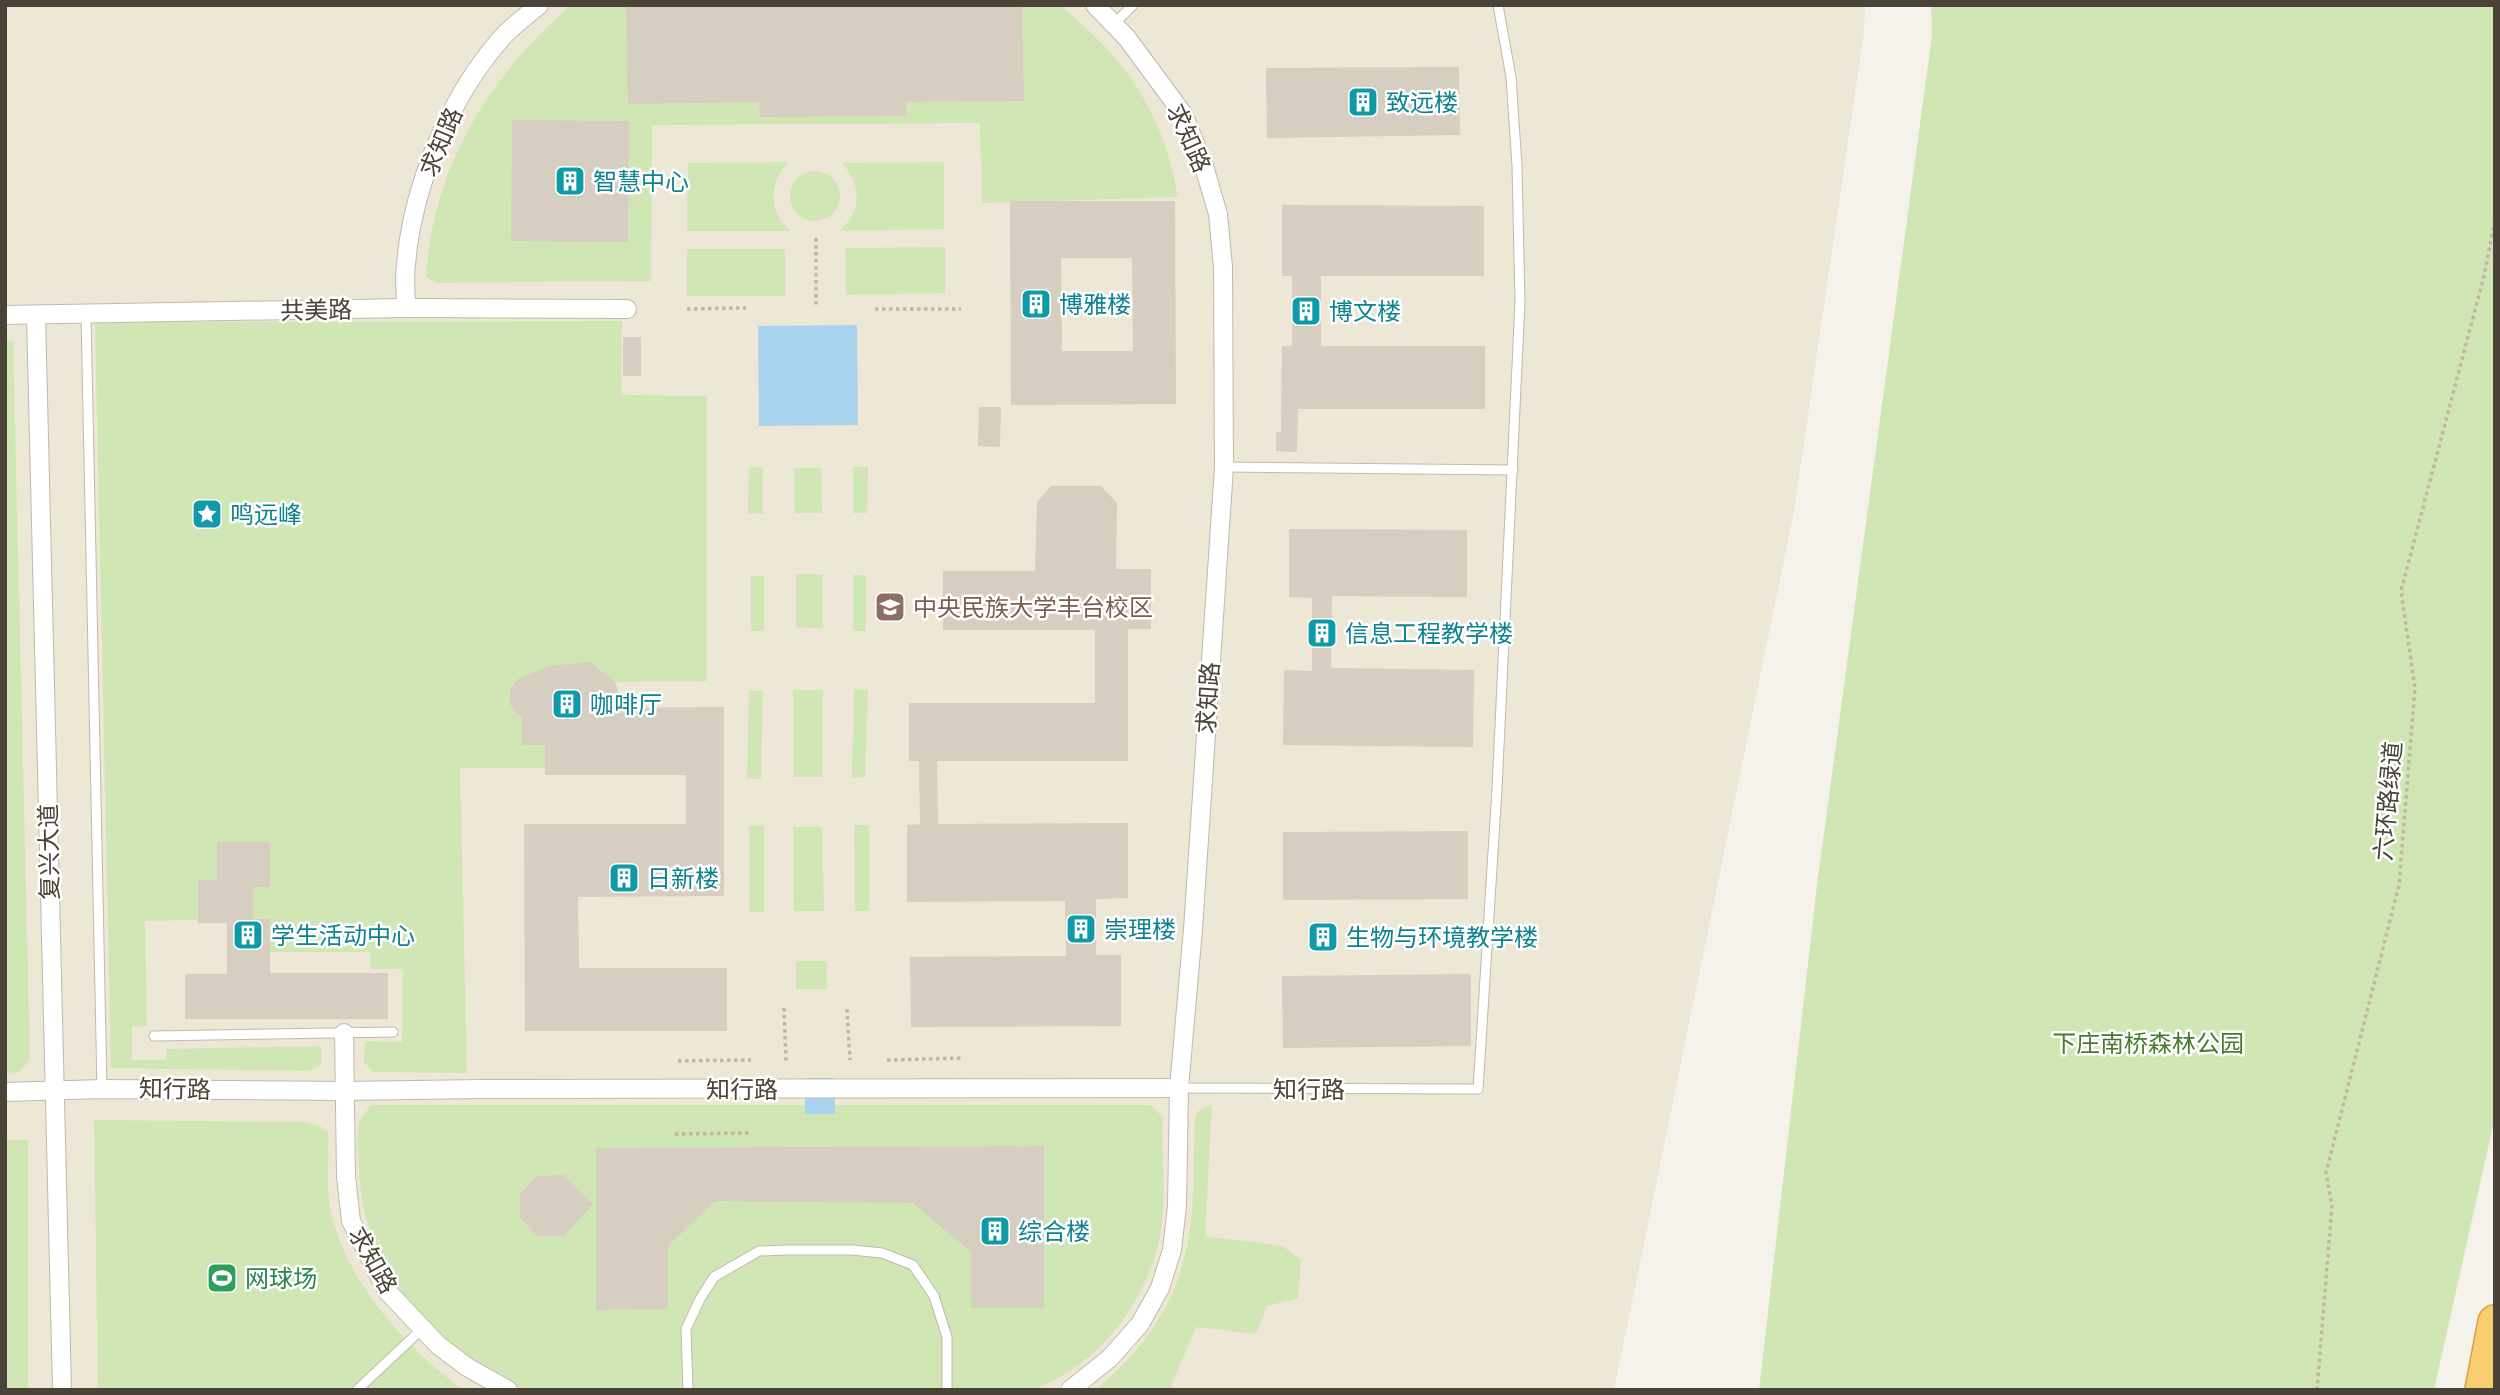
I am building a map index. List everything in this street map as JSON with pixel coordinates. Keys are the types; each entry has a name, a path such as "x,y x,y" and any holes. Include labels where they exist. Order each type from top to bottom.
{"highway":[{"path":"2482,1390 2495,1322"}],"street":[{"name":"求知路","path":"405,308 405,266 413,216 446,124 465,87 500,39 539,5"},
{"name":"求知路","path":"1070,1390 1110,1359 1140,1324 1160,1288 1172,1250 1177,1206 1179,1088 1193,929 1224,467 1223,267 1217,214 1203,163 1183,114 1166,89 1114,24 1095,5"},
{"name":"共美路","path":"5,315 405,308 627,309"},
{"name":"复兴大道","path":"36,315 62,1390"},
{"name":"求知路","path":"344,1033 346,1176 351,1221 387,1291 422,1329 467,1367 508,1390"},
{"name":"知行路","path":"5,1092 102,1088 346,1091 1179,1088"}],"lane":[{"path":"1114,24 1133,5"},
{"path":"1224,467 1513,470 1520,302 1517,166 1511,77 1498,5"},
{"path":"86,313 102,1088"},
{"name":"知行路","path":"1179,1088 1478,1089 1513,470"},
{"path":"154,1036 393,1032"},
{"path":"688,1390 687,1329 700,1299 715,1277 759,1251 813,1250 882,1253 913,1265 934,1297 947,1337 947,1390"},
{"path":"357,1390 422,1329"}],"path":[{"name":"六环路绿道","path":"2317,1390 2332,1206 2326,1173 2399,885 2415,688 2401,591 2484,276 2495,219"},
{"path":"816,238 816,307"},
{"path":"687,309 746,308"},
{"path":"874,309 961,309"},
{"path":"784,1008 786,1061"},
{"path":"847,1009 850,1060"},
{"path":"887,1060 962,1058"},
{"path":"678,1061 751,1060"},
{"path":"676,1134 751,1133"}],"shaded area":[{"name":"中央民族大学丰台校区","path":"5,5 1865,5 1864,32 1794,511 1614,1390 5,1390"}],"green space":[{"path":"571,5 1059,5 1104,45 1138,89 1163,139 1178,197 982,203 980,123 652,125 651,281 436,283 426,277 431,237 440,198 453,161 470,126 491,93 515,62"},
{"name":"下庄南桥森林公园","path":"1931,5 2495,5 2495,1117 2434,1390 1759,1390 1817,885 1932,35"},
{"path":"789,162 777,179 773,197 778,215 790,231 687,231 688,163"},
{"path":"944,162 944,229 839,231 852,215 857,198 853,180 842,163"},
{"path":"815,171 833,178 840,196 833,214 815,221 797,214 790,196 797,178"},
{"path":"945,247 945,293 846,295 845,248"},
{"path":"687,249 785,249 785,296 687,296"},
{"path":"622,321 621,395 707,396 707,681 561,683 560,768 460,768 467,1073 373,1072 364,1062 365,1041 402,1042 403,969 371,969 370,952 250,952 236,919 145,921 147,1026 132,1027 132,1060 166,1060 166,1049 321,1046 322,1064 309,1071 111,1068 95,322"},
{"path":"5,341 13,341 30,1060 19,1072 5,1073"},
{"path":"749,467 763,468 763,514 748,513"},
{"path":"853,467 868,467 867,513 853,513"},
{"path":"794,468 821,468 822,513 795,513"},
{"path":"796,574 823,574 823,628 796,627"},
{"path":"853,575 866,575 866,631 853,631"},
{"path":"751,576 764,576 764,631 751,631"},
{"path":"854,689 868,690 865,778 852,777"},
{"path":"793,690 823,690 823,777 793,777"},
{"path":"749,691 763,691 761,779 747,779"},
{"path":"764,825 764,912 749,912 749,826"},
{"path":"854,825 869,825 869,911 855,911"},
{"path":"793,827 822,827 824,911 794,911"},
{"path":"796,961 827,961 827,989 796,989"},
{"path":"1212,1104 1205,1236 1283,1246 1301,1260 1298,1298 1267,1306 1256,1334 1196,1327 1172,1384 1173,1390 1095,1390 1146,1338 1159,1319 1179,1277 1190,1228 1195,1121 1197,1112"},
{"path":"371,1105 1150,1105 1163,1117 1164,1189 1161,1230 1145,1281 1117,1328 1099,1348 1078,1365 1055,1380 1031,1390 525,1390 492,1375 462,1355 433,1330 409,1302 388,1270 372,1237 362,1202 358,1133 360,1121"},
{"path":"94,1120 304,1122 320,1126 328,1132 330,1207 348,1260 380,1310 400,1333 442,1374 464,1390 98,1390"},
{"path":"5,1140 28,1140 28,1390 5,1390"}],"water":[{"path":"857,325 858,425 759,426 758,326"},
{"path":"805,1078 835,1078 835,1114 805,1114"}],"building":[{"path":"626,5 1022,5 1024,101 906,102 907,116 760,117 759,102 628,104"},
{"name":"致远楼","path":"1459,67 1460,135 1267,138 1266,68"},
{"name":"智慧中心","path":"512,120 629,121 628,242 511,241"},
{"name":"博雅楼","path":"1010,201 1175,201 1176,404 1011,405","holes":["1061,258 1132,258 1133,351 1062,351"]},
{"name":"博文楼","path":"1282,205 1484,206 1484,276 1321,276 1321,346 1485,346 1485,409 1298,409 1297,452 1276,451 1276,432 1281,432 1282,346 1292,346 1292,276 1282,276"},
{"path":"623,337 641,337 641,376 623,376"},
{"path":"979,407 1001,407 1000,447 978,446"},
{"path":"1051,486 1101,486 1117,503 1116,569 1151,569 1151,629 1128,629 1128,761 937,761 938,824 1128,823 1128,898 1096,899 1096,955 1121,955 1121,1026 911,1027 910,957 1066,956 1065,901 907,902 907,825 920,824 919,761 909,761 909,703 1095,703 1095,630 943,630 943,571 1035,571 1037,502"},
{"name":"信息工程教学楼","path":"1289,529 1467,530 1467,597 1332,596 1331,668 1474,670 1473,747 1283,745 1284,670 1312,671 1312,598 1289,597"},
{"name":"日新楼","path":"590,662 615,682 624,708 724,707 724,896 578,897 579,968 727,968 727,1031 525,1031 524,824 686,824 686,775 545,775 545,745 522,745 522,717 513,710 509,701 511,689 518,679 549,666"},
{"path":"1468,831 1468,899 1283,900 1283,832"},
{"name":"学生活动中心","path":"217,842 270,842 270,887 253,887 253,919 270,919 270,973 388,973 388,1019 185,1019 185,974 227,974 227,923 198,923 198,880 217,880"},
{"path":"1471,974 1471,1046 1283,1048 1282,976"},
{"name":"综合楼","path":"1044,1146 1044,1308 971,1308 971,1252 913,1203 715,1201 668,1246 668,1309 596,1310 596,1148"},
{"path":"564,1175 593,1204 564,1236 537,1236 520,1217 520,1194 537,1176"}],"place":[{"name":"致远楼","path":"1363,102"},
{"name":"智慧中心","path":"570,181"},
{"name":"博雅楼","path":"1036,304"},
{"name":"博文楼","path":"1306,311"},
{"name":"鸣远峰","path":"207,514"},
{"name":"中央民族大学丰台校区","path":"890,607"},
{"name":"信息工程教学楼","path":"1322,633"},
{"name":"咖啡厅","path":"567,704"},
{"name":"日新楼","path":"624,878"},
{"name":"崇理楼","path":"1081,929"},
{"name":"学生活动中心","path":"248,935"},
{"name":"生物与环境教学楼","path":"1323,937"},
{"name":"综合楼","path":"995,1231"},
{"name":"网球场","path":"222,1278"}]}
